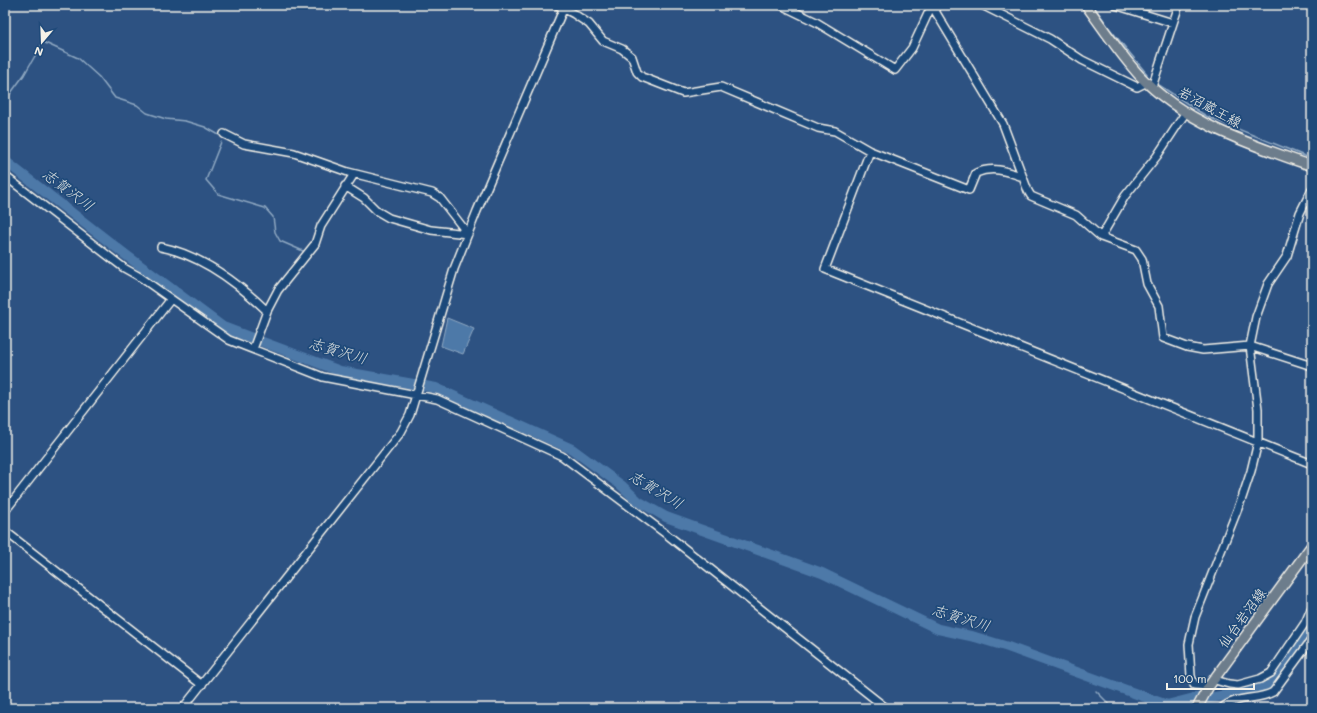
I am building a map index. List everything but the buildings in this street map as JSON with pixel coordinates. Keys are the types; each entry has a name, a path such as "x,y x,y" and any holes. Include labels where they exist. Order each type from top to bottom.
{"main road":[{"name":"岩沼蔵王線","path":"1086,5 1128,62 1150,84 1186,112 1240,139 1312,166"},
{"name":"仙台岩沼線","path":"1197,708 1210,686 1309,554 1312,544"}],"street":[{"path":"781,5 816,22 895,70 912,48 932,6"},
{"path":"982,5 1050,39 1082,60 1137,88 1150,84 1173,23 1178,5"},
{"path":"1115,5 1173,23"},
{"path":"183,708 401,432 410,416 418,393 443,302 468,234 562,6 588,24 603,41 622,49 632,57 637,72 642,77 684,93 721,87 818,128 835,131 870,151 969,190 976,173 983,170 998,168 1023,177"},
{"path":"932,6 1003,124 1031,196 1076,215 1101,237 1131,247 1140,255 1147,284 1160,312 1163,338 1187,347 1203,350 1250,346 1312,366"},
{"path":"1101,237 1125,196 1157,156 1186,112"},
{"path":"224,134 244,144 294,153 354,174 432,193 440,198 468,234"},
{"path":"870,151 824,269 1312,464"},
{"path":"253,349 267,311 290,272 315,244 321,226 354,174"},
{"path":"5,176 124,268 229,340 312,374 330,379 418,393 437,399 473,414 562,456 670,537 886,708"},
{"path":"345,186 364,198 378,211 389,218 431,230 468,234"},
{"path":"1312,189 1300,213 1287,256 1268,284 1260,301 1250,346 1258,409 1258,442 1251,471 1195,617 1189,644 1191,676 1194,685 1238,685 1260,679 1271,674 1305,623 1312,607"},
{"path":"161,247 193,256 252,297 267,311"},
{"path":"5,510 171,299"},
{"path":"5,531 202,685"},
{"path":"1222,708 1231,702 1266,696 1273,692 1312,639"}],"water":[{"path":"447,318 474,329 463,354 441,346"}],"waterway":[{"path":"1093,5 1110,29 1147,74"},
{"path":"5,101 24,75 43,42 78,58 99,77 115,98 137,105 147,113 166,119 185,121 205,127 219,135"},
{"path":"1159,85 1206,116 1312,159"},
{"path":"221,142 206,180 218,194 265,208 273,217 275,232 280,241 303,251"},
{"name":"志賀沢川","path":"5,161 126,255 223,327 340,371 436,388 572,449 621,485 638,501 666,517 822,573 938,629 975,637 1008,647 1167,705 1198,697 1210,698 1268,687 1276,680 1312,624"},
{"name":"志賀沢川","path":"1098,684 1100,680"},
{"path":"1096,691 1113,708"}]}
